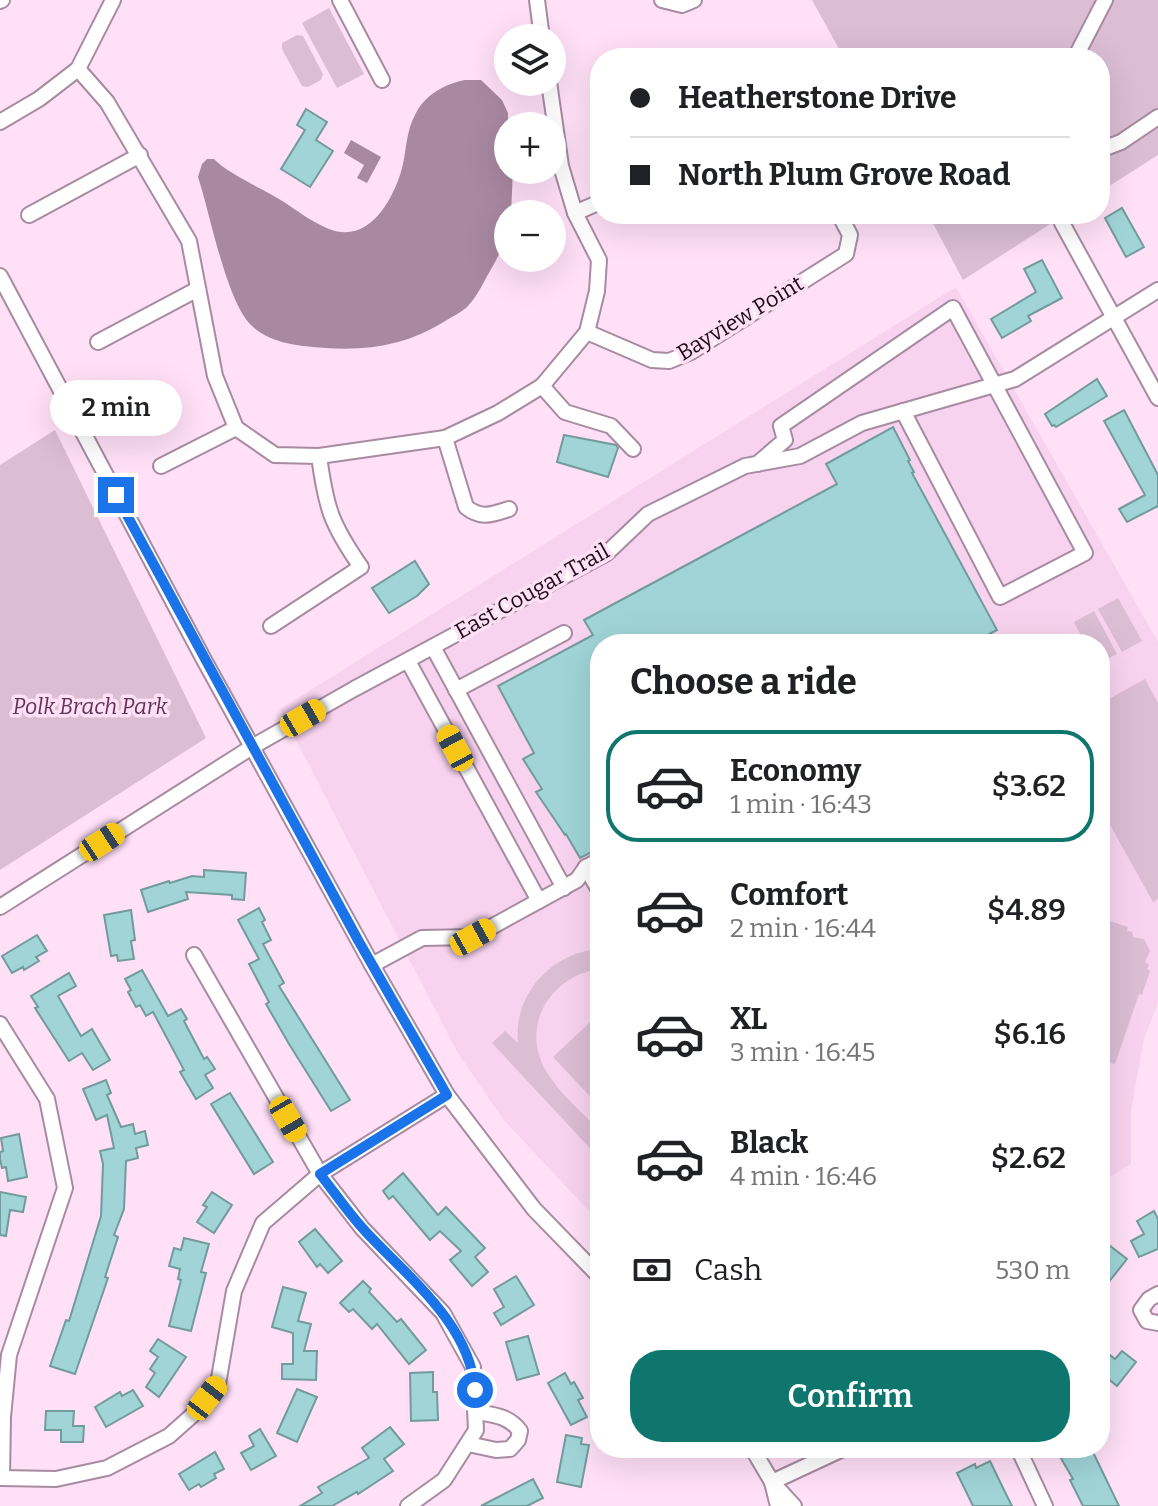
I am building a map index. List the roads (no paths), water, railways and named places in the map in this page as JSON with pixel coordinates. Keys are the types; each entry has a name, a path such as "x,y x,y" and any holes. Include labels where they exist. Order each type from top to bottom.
{"street":[{"path":"0,122 39,99 78,69 113,0"},
{"path":"340,0 382,80"},
{"path":"537,0 540,24"},
{"path":"662,0 675,5 694,0"},
{"path":"1080,48 1105,0"},
{"path":"78,69 107,102 189,241 215,376 236,428 275,455 319,456 445,438 498,413 542,386 587,332 597,291 599,260 575,213 561,166 551,96"},
{"path":"1110,146 1158,117"},
{"path":"29,215 140,155"},
{"path":"575,213 590,206"},
{"name":"Bayview Point","path":"587,332 652,360 669,361 691,352 846,254 850,235 844,224"},
{"path":"1063,224 1158,398"},
{"path":"0,276 252,747 447,1095 534,1209 590,1267"},
{"path":"98,342 196,290"},
{"name":"East Cougar Trail","path":"0,907 252,747 607,553 648,514 745,466 800,456 862,423 1015,379 1158,290"},
{"path":"757,464 785,440 781,426 953,308 1085,553 1000,597 903,411"},
{"path":"542,386 565,412 611,426 633,449"},
{"path":"161,466 236,428"},
{"path":"445,438 466,507 475,514 487,516 509,509"},
{"path":"271,626 361,567 338,533 325,502 319,456"},
{"path":"456,690 564,633"},
{"path":"433,647 564,888"},
{"path":"408,661 539,901"},
{"path":"372,965 422,938 473,937 564,888 577,880 590,865"},
{"path":"586,867 590,874"},
{"path":"194,955 320,1174 362,1228 443,1313 473,1367 476,1430 444,1480 408,1506"},
{"path":"0,1024 47,1099 65,1188 9,1355 1,1478 56,1479 107,1468 169,1436 196,1412 218,1384 234,1291 263,1223 320,1174 447,1095"},
{"path":"1158,1294 1149,1299 1141,1310 1147,1321 1158,1323"},
{"path":"468,1444 496,1450 510,1449 518,1440 520,1431 514,1423 503,1416 477,1412"},
{"path":"758,1458 772,1482 794,1506"},
{"path":"772,1482 824,1458"},
{"path":"1023,1458 1045,1506"},
{"path":"772,1482 778,1506"}],"park label":[{"name":"Polk Brach Park","path":"90,706"}]}
